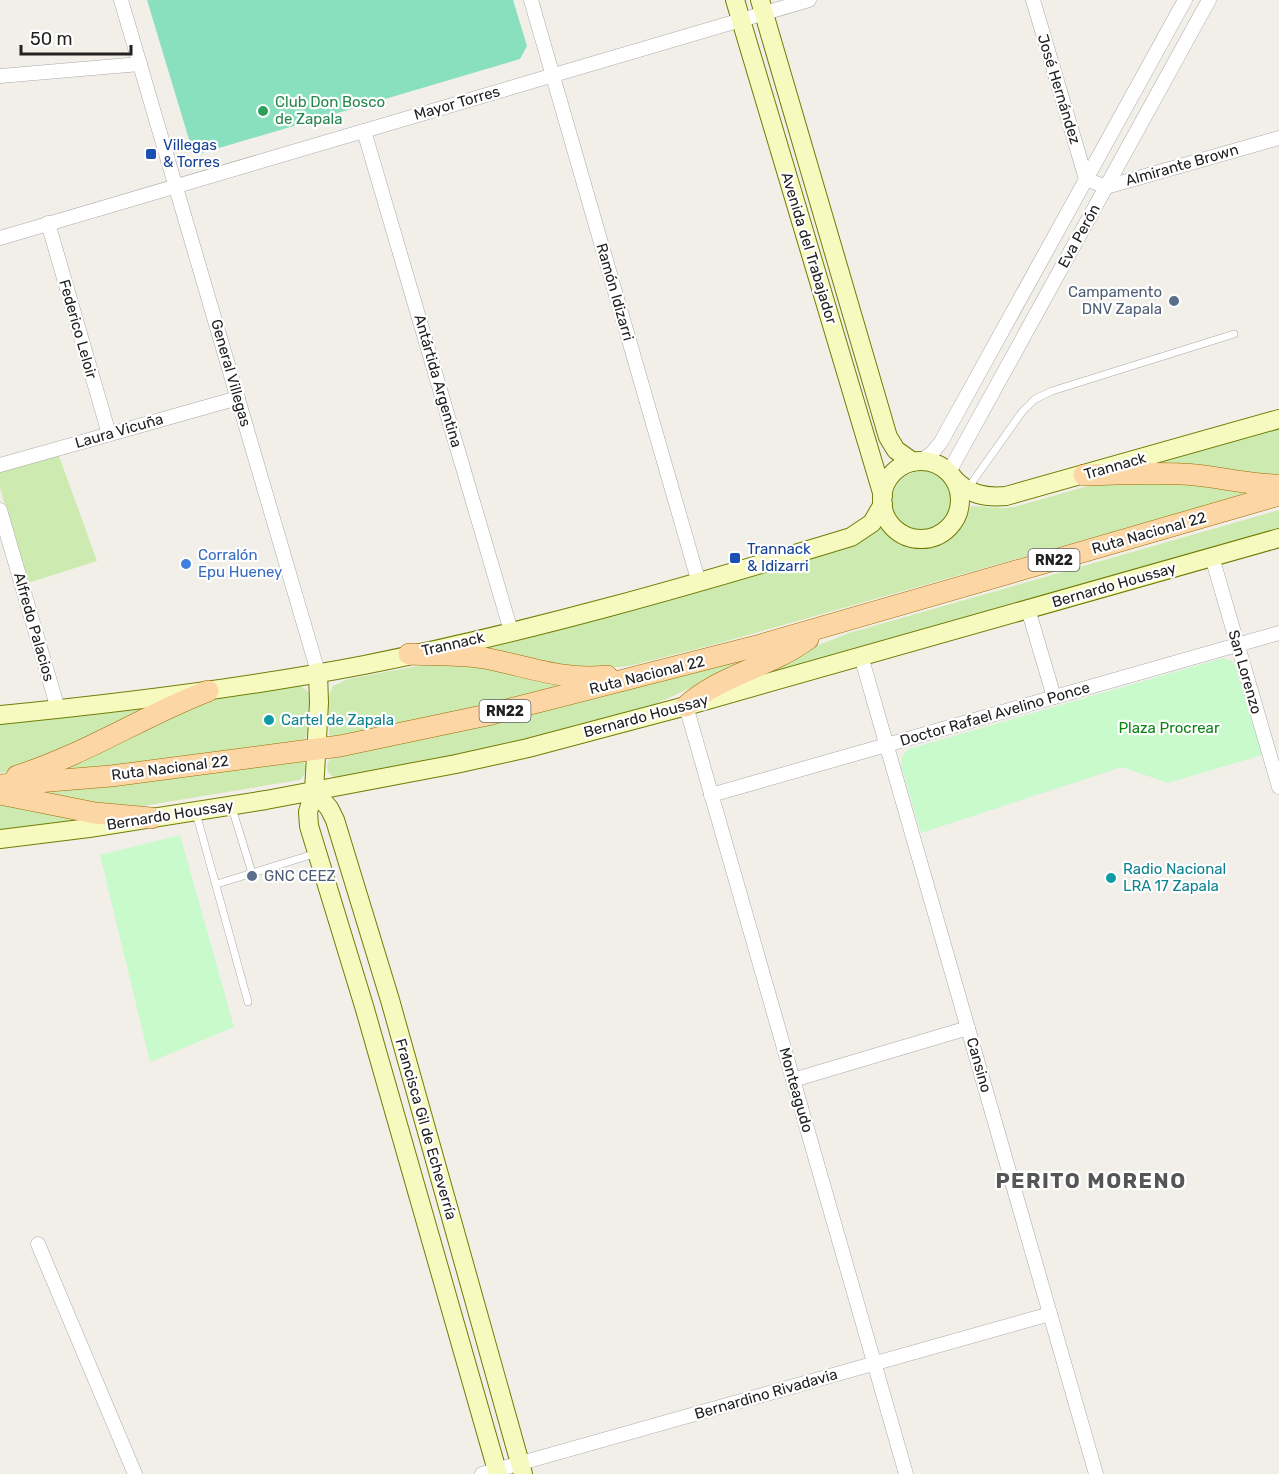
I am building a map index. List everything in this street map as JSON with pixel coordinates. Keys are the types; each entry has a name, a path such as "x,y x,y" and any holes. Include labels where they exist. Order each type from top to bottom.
{"main road":[{"path":"1084,475 1167,474 1279,485"},
{"name":"Ruta Nacional 22","path":"0,783 111,776 340,746 487,715 691,664 1279,495"},
{"path":"686,706 710,687 794,649 829,625"},
{"path":"409,654 483,658 544,673 581,677 617,675 691,664"},
{"path":"0,783 62,761 158,711 208,691"},
{"path":"0,794 111,815 151,818"}],"street":[{"name":"General Villegas","path":"122,0 318,672 317,748"},
{"name":"Ramón Idizarri","path":"531,0 699,583"},
{"name":"Avenida del Trabajador","path":"735,0 883,500"},
{"name":"Mayor Torres","path":"0,237 741,20 762,7 809,0"},
{"name":"José Hernández","path":"1033,0 1086,179"},
{"name":"Eva Perón","path":"916,462 932,453 941,442 1185,0"},
{"name":"Eva Perón","path":"951,476 1209,0"},
{"name":"Avenida del Trabajador","path":"762,7 888,436 896,450 916,462"},
{"path":"0,76 140,64"},
{"name":"Antártida Argentina","path":"364,131 511,631"},
{"name":"Almirante Brown","path":"1086,179 1106,187 1279,138"},
{"name":"Federico Leloir","path":"48,223 108,434"},
{"name":"Laura Vicuña","path":"0,465 238,398"},
{"name":"Trannack","path":"964,499 1006,496 1279,419"},
{"path":"883,500 885,515 891,524 909,537 920,539 941,534 950,527 964,499 951,476 936,464 916,462"},
{"name":"Trannack","path":"0,715 208,691 318,672 409,654 606,609 851,537 872,523 883,500 889,478 904,466 916,462"},
{"name":"Alfredo Palacios","path":"0,510 58,709"},
{"name":"Bernardo Houssay","path":"0,839 231,806 528,748 686,706 1279,538"},
{"name":"San Lorenzo","path":"1212,557 1279,787"},
{"path":"1028,609 1054,697"},
{"name":"Doctor Rafael Avelino Ponce","path":"711,795 1279,633"},
{"name":"Cansino","path":"861,656 1096,1474"},
{"name":"Monteagudo","path":"686,706 906,1474"},
{"name":"Francisca Gil de Echeverría","path":"317,748 314,791 308,820 364,1006 492,1473"},
{"name":"Francisca Gil de Echeverría","path":"314,791 329,808 335,820 390,1000 521,1469"},
{"path":"364,1006 390,1000"},
{"path":"793,1080 968,1028"},
{"path":"38,1244 135,1474"},
{"name":"Bernardino Rivadavia","path":"492,1473 521,1469 874,1363 1050,1314"}],"lane":[{"path":"964,499 1022,412 1035,399 1052,391 1234,334"},
{"path":"231,806 252,873"},
{"path":"195,811 248,1002"},
{"path":"217,884 317,853"}],"green space":[{"name":"Club Don Bosco de Zapala","path":"147,0 513,0 527,46 520,59 202,153 191,146"},
{"path":"1279,427 1279,474 1248,476 1138,467"},
{"path":"59,456 97,561 28,583 0,488 0,471"},
{"path":"922,471 939,476 947,484 952,501 947,518 939,526 922,531 905,526 897,518 892,501 897,484 905,476"},
{"path":"1132,479 1264,489 716,644 629,666 589,670 468,650 649,606 847,547 879,527 900,544 925,549 950,539 962,526 972,506 1014,507 1088,486"},
{"path":"1279,510 1279,531 755,678 806,650 849,633"},
{"path":"773,651 646,708 495,748 337,778 328,770 331,758 586,701"},
{"name":"Plaza Procrear","path":"1223,658 1232,661 1235,665 1262,755 1168,783 1122,767 921,833 901,766 902,756 909,749"},
{"path":"439,662 581,683 339,738 329,735 328,698 333,686 348,679"},
{"path":"299,684 310,697 308,733 302,743 44,774 206,698"},
{"path":"156,705 16,770 0,773 0,723"},
{"path":"301,759 305,764 305,770 299,780 131,808 22,792"},
{"path":"0,802 95,820 0,831"},
{"path":"180,835 234,1027 150,1062 100,855"}],"place":[{"name":"Club Don Bosco de Zapala","path":"263,111"},
{"name":"Villegas & Torres","path":"151,154"},
{"name":"Campamento DNV Zapala","path":"1174,301"},
{"name":"Trannack & Idizarri","path":"735,558"},
{"name":"Corralón Epu Hueney","path":"186,564"},
{"name":"Cartel de Zapala","path":"269,720"},
{"name":"GNC CEEZ","path":"252,876"},
{"name":"Radio Nacional LRA 17 Zapala","path":"1111,878"}],"district":[{"name":"PERITO MORENO","path":"1091,1181"}]}
